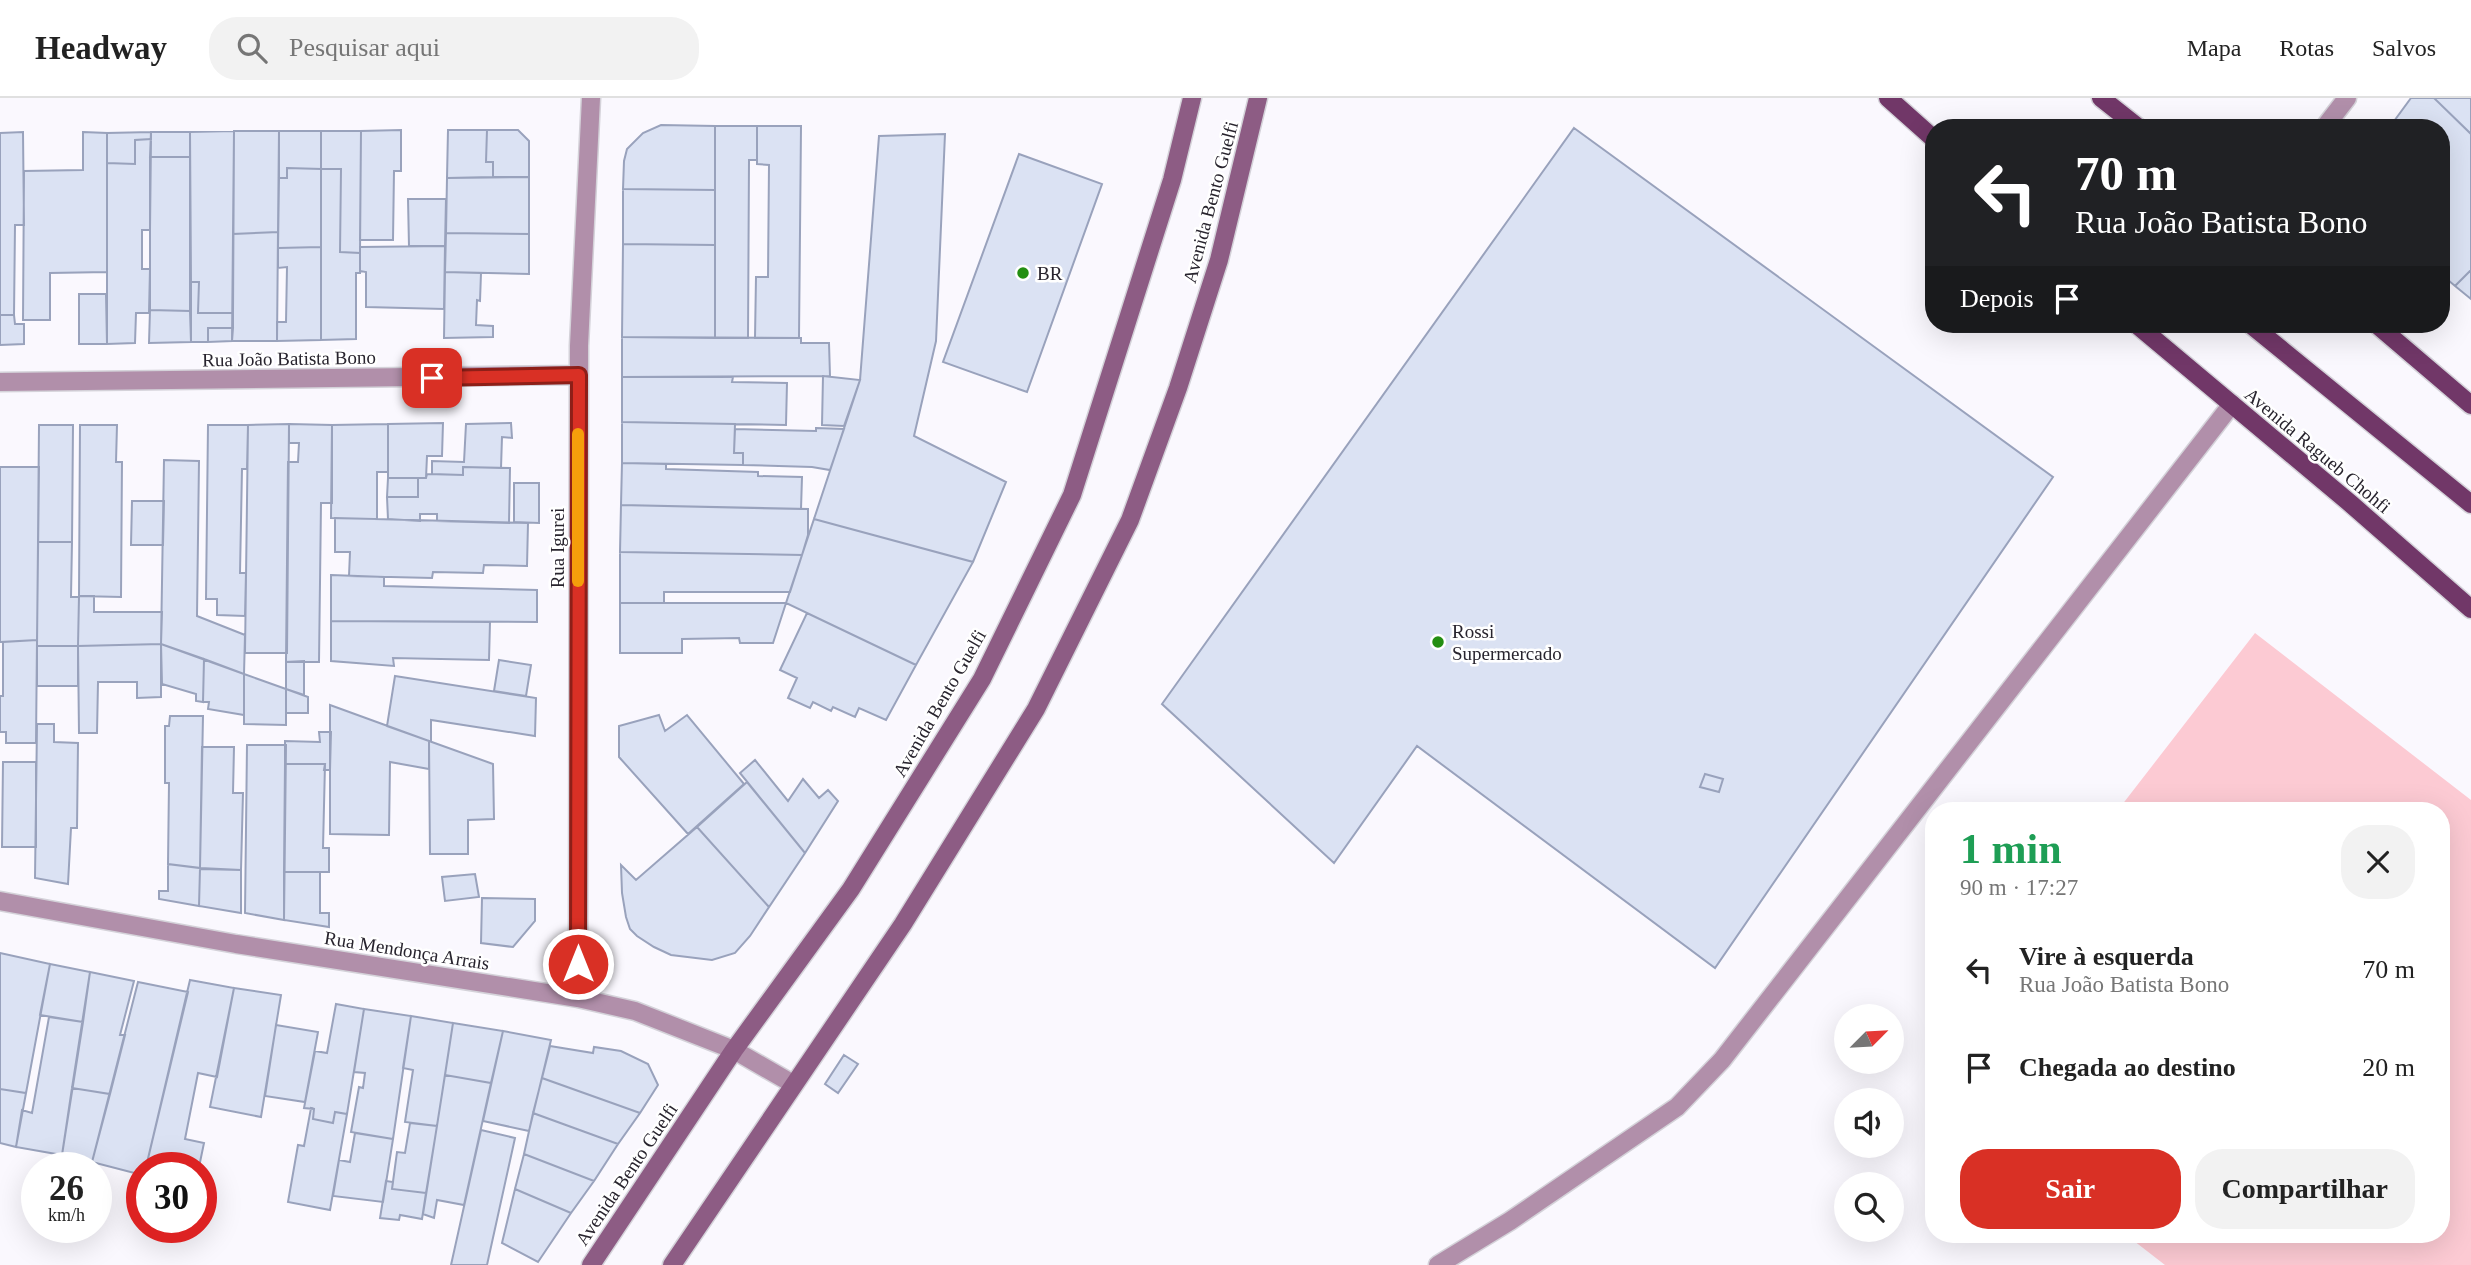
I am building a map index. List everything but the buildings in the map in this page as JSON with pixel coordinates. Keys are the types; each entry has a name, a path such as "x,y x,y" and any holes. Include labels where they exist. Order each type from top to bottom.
{"main road":[{"name":"Avenida Bento Guelfi","path":"591,1265 734,1050 851,889 982,679 1072,495 1172,180 1192,98"},
{"name":"Avenida Bento Guelfi","path":"672,1265 904,924 1036,709 1130,520 1178,388 1219,260 1258,98"},
{"path":"1888,98 1925,131"},
{"path":"2101,98 2128,119"},
{"name":"Avenida Ragueb Chohfi","path":"2147,333 2471,609"},
{"path":"2261,333 2471,504"},
{"path":"2387,333 2471,405"}],"street":[{"name":"Rua Igurei","path":"579,998 579,375 591,98"},
{"path":"2330,119 2347,98"},
{"name":"Rua João Batista Bono","path":"0,382 579,375"},
{"path":"1438,1265 1521,1213 1677,1107 1722,1060 2232,404"},
{"name":"Rua Mendonça Arrais","path":"0,901 236,944 579,998 635,1011 734,1050 793,1084"}],"shaded area":[{"path":"2255,633 2471,800 2471,1265 2165,1265 2137,1243 2450,1243 2450,802 2124,802"}],"slow traffic":[{"path":"578,434 578,581"}],"place":[{"name":"BR","path":"1023,273"},
{"name":"Rossi Supermercado","path":"1438,642"}],"route":[{"path":"432,378 579,375 578,964"}]}
